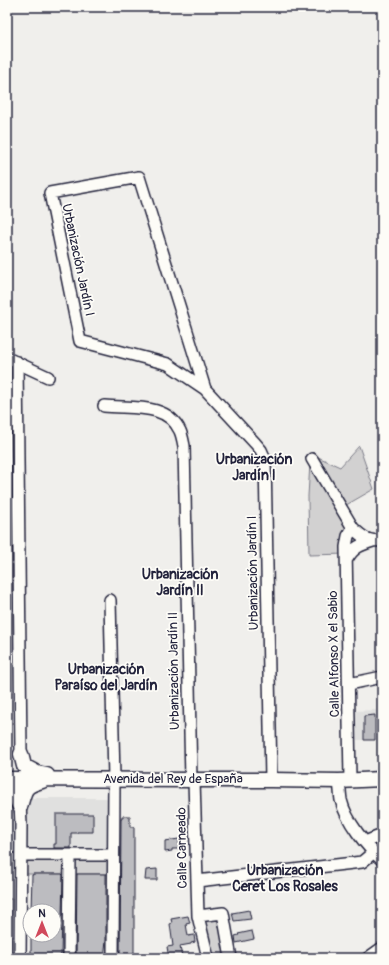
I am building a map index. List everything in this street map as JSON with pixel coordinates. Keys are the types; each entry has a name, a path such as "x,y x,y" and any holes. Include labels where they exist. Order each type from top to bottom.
{"main road":[{"path":"11,778 16,771 21,754"},
{"path":"21,754 24,766 37,773 75,779"},
{"name":"Avenida del Rey de España","path":"11,778 344,781 382,778"},
{"path":"13,800 24,793 30,785 47,779"}],"street":[{"name":"Urbanización Jardín I","path":"205,389 139,177 50,193 80,341 168,364 205,389 255,443 261,450 265,459 271,780"},
{"path":"21,754 12,360 48,377"},
{"name":"Urbanización Jardín II","path":"104,406 144,408 159,411 173,419 180,431 184,446 192,780"},
{"path":"312,459 353,528 363,537 378,541"},
{"name":"Calle Alfonso X el Sabio","path":"353,528 348,536 346,547 348,684 342,800 348,816 378,856"},
{"path":"347,559 353,549 363,544 378,541"},
{"path":"110,600 114,779 113,958"},
{"path":"348,684 382,677"},
{"path":"11,778 21,855 20,958"},
{"name":"Calle Carneado","path":"192,780 198,916 208,958"},
{"path":"366,842 382,835"},
{"path":"21,855 113,856"},
{"path":"69,958 70,856"},
{"path":"197,881 362,862 378,856"},
{"path":"198,916 223,913 231,958"},
{"path":"368,958 382,948"}],"shaded area":[{"path":"359,446 374,489 341,508 353,528 347,554 309,555 308,496 310,463 312,459 318,457 340,467"},
{"path":"376,710 377,740 353,740 353,711"},
{"path":"7,798 110,798 110,853 15,853 14,899 7,899"},
{"path":"21,855 113,855 113,874 21,874"},
{"path":"7,899 12,899 11,958 7,958"},
{"path":"223,913 231,958 208,958 198,916"}],"building":[{"path":"375,715 375,740 364,740 364,716"},
{"path":"56,814 93,814 93,832 71,833 71,848 54,848 54,844 56,844"},
{"path":"122,816 130,816 130,827 134,827 134,958 120,958"},
{"path":"179,839 179,849 172,849 172,851 165,852 165,841"},
{"path":"157,869 157,880 145,880 146,870"},
{"path":"77,874 106,874 106,940 104,958 76,958"},
{"path":"33,875 63,875 62,915 62,903 31,903"},
{"path":"249,910 251,919 234,921 232,913"},
{"path":"188,916 190,923 186,924 188,936 194,935 195,942 180,946 182,958 169,958 167,947 173,946 170,924 172,923 171,919"},
{"path":"252,931 254,939 236,943 235,936"},
{"path":"31,943 61,943 60,958 32,958"}],"district":[{"name":"Urbanización Jardín I","path":"254,468"},
{"name":"Urbanización Jardín II","path":"180,582"},
{"name":"Urbanización Paraíso del Jardín","path":"106,678"},
{"name":"Urbanización Ceret Los Rosales","path":"285,878"}]}
